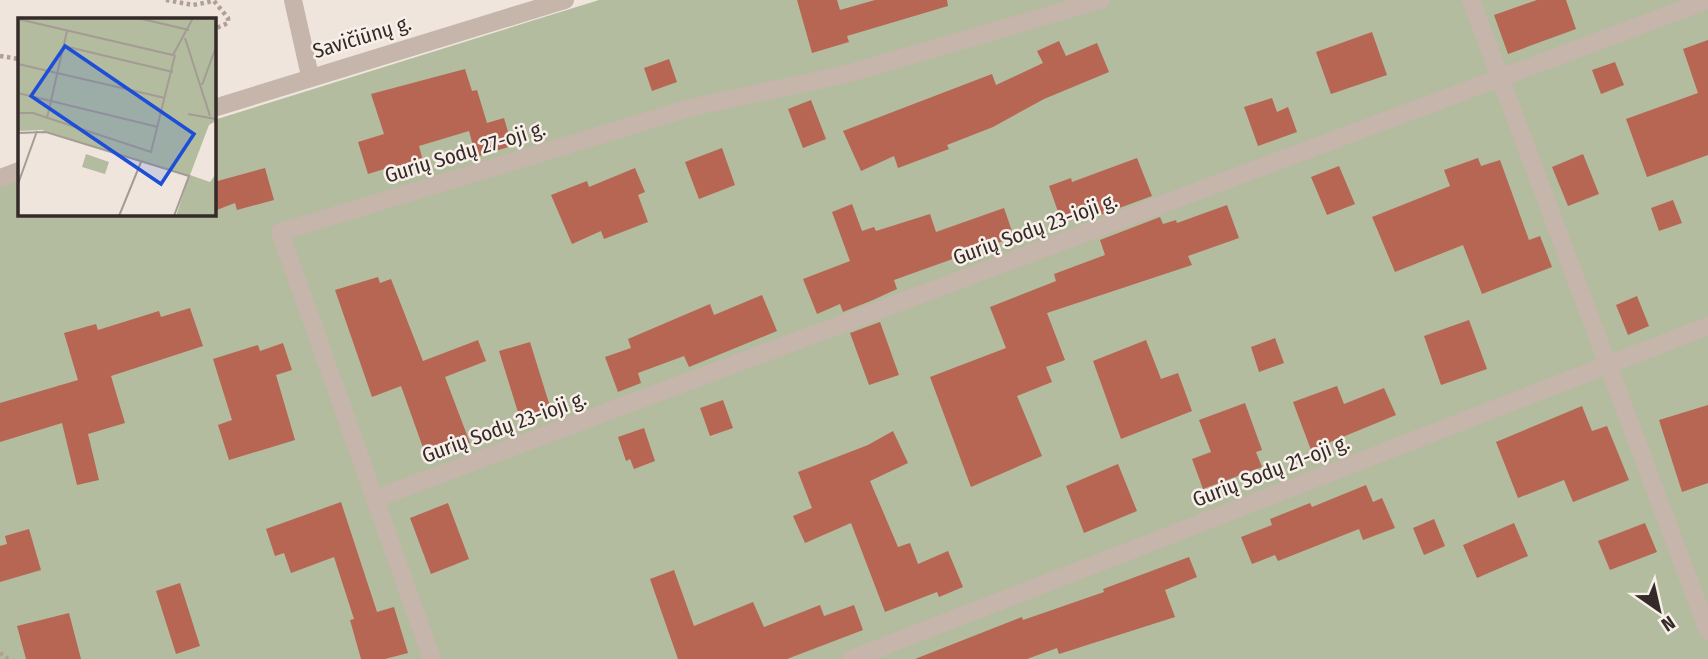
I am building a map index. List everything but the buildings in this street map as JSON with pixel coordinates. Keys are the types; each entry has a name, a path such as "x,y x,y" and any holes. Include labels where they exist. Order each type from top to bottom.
{"street":[{"path":"293,0 310,76"},
{"name":"Savičiūnų g.","path":"215,108 310,76 565,0"},
{"name":"Gurių Sodų 27-oji g.","path":"432,659 377,498 280,232 693,107 844,75 1101,0"},
{"path":"1471,0 1708,631"},
{"name":"Gurių Sodų 23-ioji g.","path":"377,498 1502,80 1708,0"},
{"path":"0,178 18,172"},
{"name":"Gurių Sodų 21-oji g.","path":"851,659 1708,326"}],"path":[{"path":"166,0 193,5 214,2 228,18 228,23 215,29"},
{"path":"0,56 18,59"},
{"path":"0,653 8,659"}],"green space":[{"path":"599,0 1708,0 1708,659 0,659 0,186 18,180 18,215 215,215 215,120"}]}
